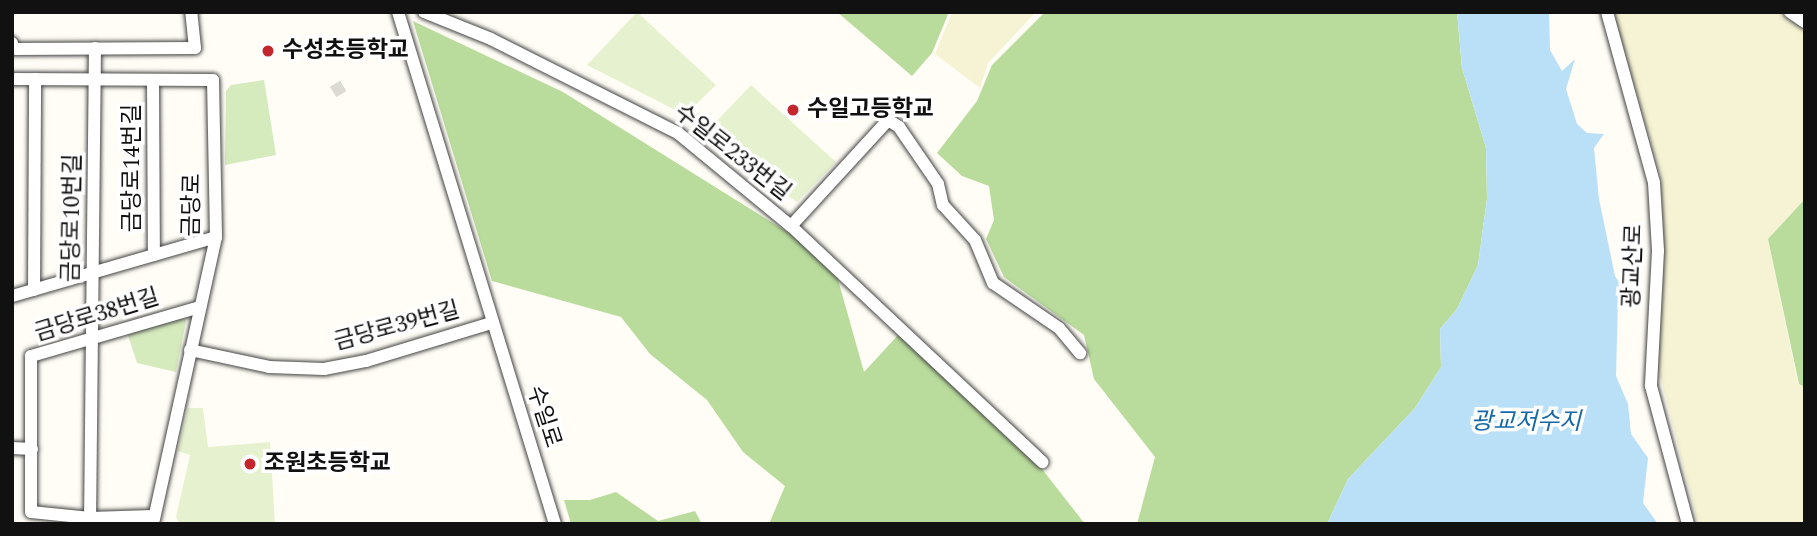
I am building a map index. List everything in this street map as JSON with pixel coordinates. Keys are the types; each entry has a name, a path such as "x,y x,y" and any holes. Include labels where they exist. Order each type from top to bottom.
{"street":[{"path":"12,43 13,49 195,48 191,12"},
{"name":"수일로","path":"398,12 491,323 555,524"},
{"name":"수일로233번길","path":"424,12 491,38 678,133 791,226 888,120 899,127 938,184 943,205 975,240 993,282 1059,328 1080,353"},
{"name":"광교산로","path":"1607,12 1654,183 1658,251 1650,371 1658,420 1688,524"},
{"path":"1790,12 1805,22"},
{"name":"금당로10번길","path":"90,521 95,48"},
{"name":"금당로","path":"12,79 212,80 215,237 153,520"},
{"path":"34,290 35,79"},
{"name":"금당로14번길","path":"153,81 154,255"},
{"path":"791,226 1042,462"},
{"path":"12,296 215,237"},
{"name":"금당로38번길","path":"153,520 90,521 31,512 31,356 92,336 200,307"},
{"name":"금당로39번길","path":"190,350 269,367 324,369 366,361 491,323"},
{"path":"12,448 32,449"}],"shaded area":[{"path":"952,12 1036,12 988,63 980,88 935,54"},
{"path":"1613,12 1788,12 1805,23 1805,199 1768,239 1798,384 1805,387 1805,524 1698,524 1658,368 1662,179"}],"green space":[{"path":"637,12 716,85 685,115 587,65"},
{"path":"837,12 949,12 932,53 912,76"},
{"path":"1045,12 1457,12 1462,68 1486,148 1487,199 1478,265 1457,309 1440,329 1441,367 1415,408 1348,479 1327,524 1137,524 1155,457 1094,379 1084,335 1004,277 986,239 994,220 989,186 962,176 937,153 977,101 992,65"},
{"path":"413,21 563,92 797,238 837,276 864,372 899,334 1035,460 1085,524 769,524 785,486 743,452 707,400 650,354 621,317 492,281"},
{"path":"264,80 276,155 225,165 226,91 231,85"},
{"path":"751,85 836,162 797,202 749,168 711,127"},
{"path":"1805,199 1805,387 1799,384 1768,239"},
{"path":"183,317 186,321 176,372 137,363 127,332"},
{"path":"188,408 203,408 208,447 270,442 275,524 180,524 176,517 190,455 178,451"},
{"path":"616,492 658,521 695,511 702,524 571,524 564,500 590,500"}],"water":[{"name":"광교저수지","path":"1457,12 1549,12 1550,50 1562,71 1575,59 1566,89 1577,124 1587,133 1604,134 1594,148 1599,199 1615,276 1624,290 1618,299 1616,376 1628,404 1631,434 1648,458 1643,503 1658,524 1327,524 1348,479 1415,408 1441,367 1440,329 1457,309 1478,265 1487,199 1486,148 1462,68"}],"tunnel":[{"path":"333,92 348,83"}],"place":[{"name":"수성초등학교","path":"268,51"},
{"name":"수일고등학교","path":"793,110"},
{"name":"조원초등학교","path":"250,464"}]}
